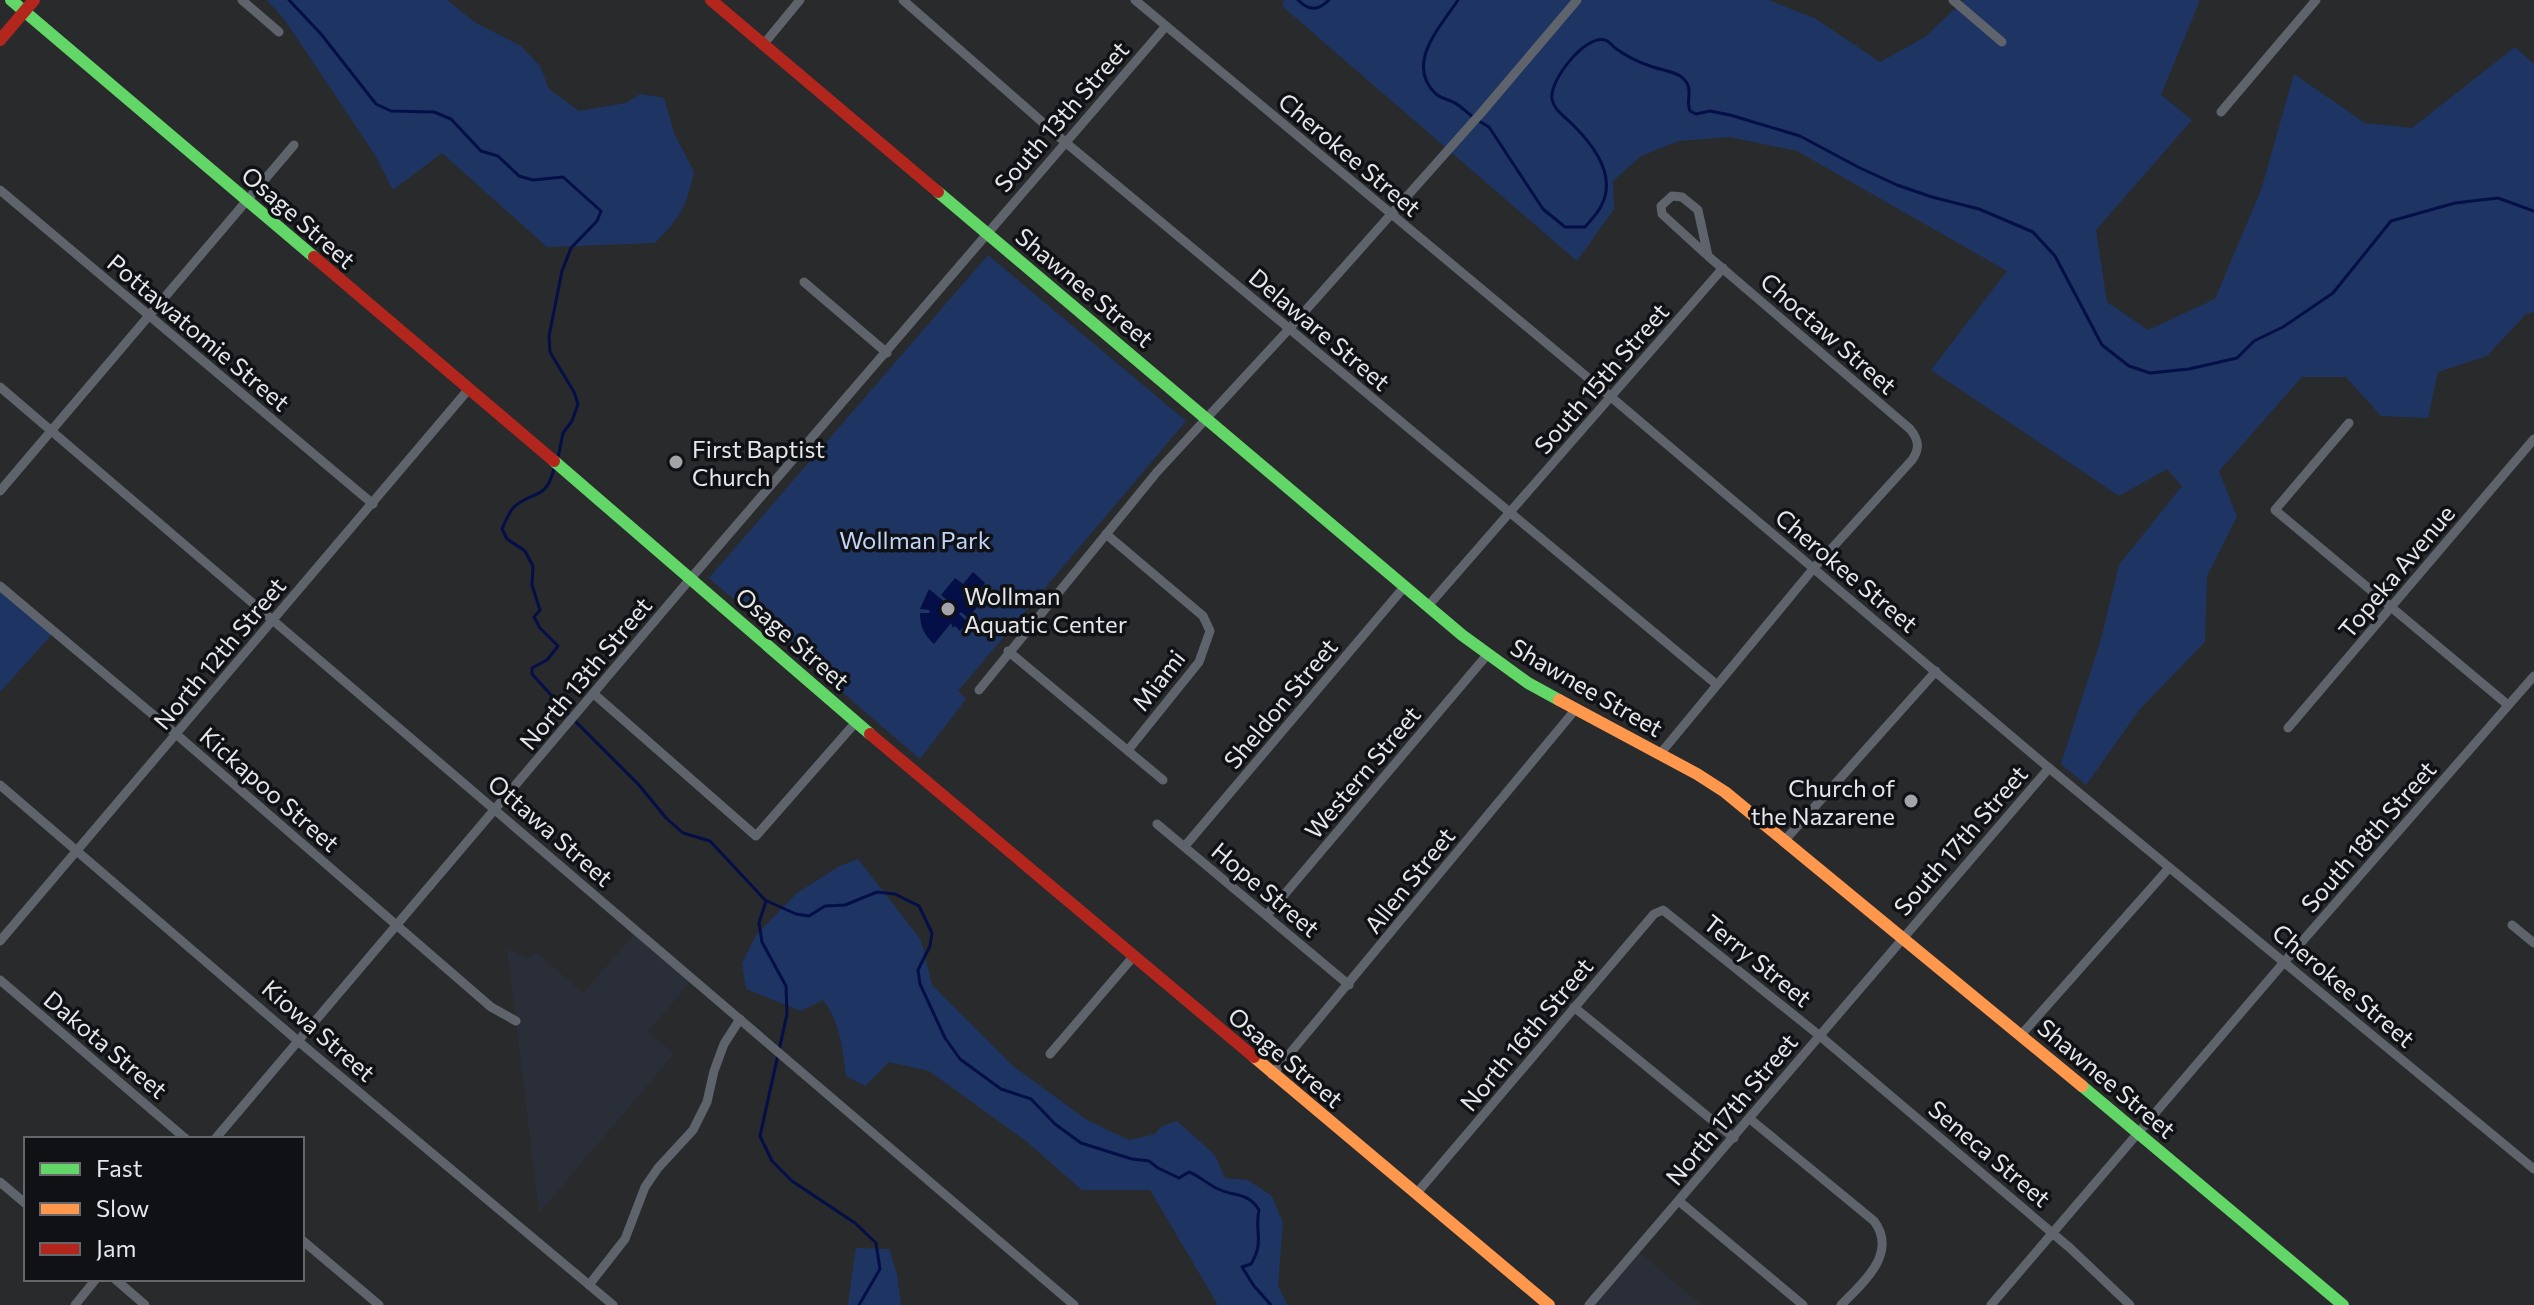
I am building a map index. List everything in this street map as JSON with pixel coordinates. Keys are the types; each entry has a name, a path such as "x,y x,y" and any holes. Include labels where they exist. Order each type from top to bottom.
{"street":[{"name":"Osage Street","path":"11,0 1272,1075 1549,1305"},
{"path":"0,40 34,0"},
{"path":"242,0 279,32"},
{"name":"Shawnee Street","path":"711,0 1487,655 1528,683 1725,792 2343,1305"},
{"path":"763,45 800,0"},
{"name":"Delaware Street","path":"903,0 1065,142 1716,684"},
{"name":"Cherokee Street","path":"1135,0 2049,768 2534,1169"},
{"path":"979,690 1157,472 1289,329 1577,0"},
{"path":"1953,0 2002,42"},
{"path":"2221,112 2316,0"},
{"name":"South 13th Street","path":"987,233 1166,26"},
{"path":"0,491 294,145"},
{"name":"Pottawatomie Street","path":"0,190 373,504"},
{"name":"Choctaw Street","path":"1708,256 1698,210 1682,197 1672,196 1666,200 1661,206 1666,220 1708,256 1723,268 1910,429 1918,444 1912,460 1813,569"},
{"name":"North 13th Street","path":"217,1137 987,233"},
{"name":"South 15th Street","path":"1428,606 1723,268"},
{"path":"804,282 887,353"},
{"name":"Ottawa Street","path":"0,387 1074,1305"},
{"name":"North 12th Street","path":"0,941 468,390"},
{"path":"2349,423 2275,510 2508,705"},
{"name":"Topeka Avenue","path":"2288,728 2534,439"},
{"name":"Miami","path":"1106,534 1203,616 1210,631 1199,662 1129,749"},
{"path":"1660,754 1813,569"},
{"name":"Kickapoo Street","path":"0,586 491,1007 516,1021"},
{"name":"Sheldon Street","path":"1185,846 1405,586"},
{"path":"1008,651 1163,780"},
{"name":"Western Street","path":"1267,915 1487,655"},
{"path":"1785,840 1936,671"},
{"name":"South 18th Street","path":"1991,1305 2534,676"},
{"path":"594,694 756,836 856,722"},
{"name":"Allen Street","path":"1272,1075 1575,710"},
{"name":"South 17th Street","path":"1902,938 2049,768"},
{"name":"Kiowa Street","path":"0,785 298,1041 613,1305"},
{"name":"Hope Street","path":"1157,824 1349,985"},
{"path":"2021,1035 2169,868"},
{"name":"North 16th Street","path":"1416,1194 1654,914 1663,910 1671,915"},
{"name":"Terry Street","path":"1671,915 1820,1036"},
{"path":"2512,925 2534,943"},
{"name":"North 17th Street","path":"1589,1305 1680,1202 1902,938"},
{"path":"1050,1054 1133,957"},
{"name":"Dakota Street","path":"0,980 184,1137"},
{"path":"1574,1007 1734,1138"},
{"path":"589,1285 625,1239 645,1187 693,1130 707,1102 724,1044 740,1019"},
{"name":"Seneca Street","path":"1820,1036 2052,1232 2130,1305"},
{"path":"1750,1119 1874,1221 1882,1232 1883,1253 1841,1305"},
{"path":"0,1182 24,1202"},
{"path":"1680,1202 1803,1305"},
{"path":"304,1242 379,1305"},
{"path":"75,1305 94,1281"},
{"path":"117,1281 145,1305"}],"shaded area":[{"name":"Wollman Aquatic Center","path":"973,572 985,583 975,595 982,601 968,618 961,612 959,614 968,622 960,631 955,626 953,628 951,623 934,644 923,630 920,618 920,613 930,613 929,610 920,609 929,589 946,603 948,601 941,595 955,578 963,584"},
{"path":"637,931 693,979 648,1031 674,1054 539,1213 507,949 528,958 536,952 583,993"},
{"path":"1637,1250 1701,1305 1589,1305"}],"green space":[{"path":"267,0 447,0 476,23 521,46 540,66 549,89 579,111 626,103 640,94 664,98 674,133 694,172 681,211 655,243 547,247 442,153 393,190 375,155 284,19"},
{"path":"1284,0 1769,0 1816,19 1880,62 1925,37 1964,0 2200,0 2161,95 2192,120 2096,230 2107,302 2148,330 2215,299 2261,190 2294,74 2365,123 2412,128 2515,47 2534,64 2534,312 2525,315 2487,356 2438,372 2428,418 2381,416 2346,377 2302,377 2219,471 2237,517 2207,576 2205,642 2140,709 2086,785 2061,764 2101,639 2119,565 2182,486 2167,469 2119,496 1931,370 2007,271 1797,151 1729,137 1679,141 1641,156 1613,181 1614,209 1577,261 1282,6"},
{"name":"Wollman Park","path":"988,255 1186,421 958,691 966,699 920,759 709,578"},
{"path":"0,586 54,632 0,692"},
{"path":"858,859 921,940 932,985 1013,1066 1087,1120 1129,1140 1155,1134 1162,1126 1177,1121 1215,1155 1225,1178 1248,1180 1272,1196 1283,1223 1278,1285 1287,1305 1218,1305 1150,1190 1082,1190 1026,1141 929,1071 889,1062 865,1086 846,1076 837,1027 823,1000 801,1011 746,989 742,963 756,935 797,893 838,867"},
{"path":"856,1248 889,1249 897,1274 901,1305 848,1305"}],"waterway":[{"path":"289,0 321,34 376,104 391,111 434,112 451,119 481,151 498,156 519,176 533,180 563,177 601,211 597,221 571,248 562,271 549,336 550,352 578,404 572,421 563,433 558,458"},
{"path":"1298,0 1314,8 1329,0"},
{"path":"1458,0 1435,33 1424,58 1424,70 1427,82 1436,94 1456,103 1473,117"},
{"path":"1479,121 1489,127 1543,209 1565,227 1585,227 1605,196 1605,172 1587,140 1559,112 1552,99 1556,81 1570,60 1588,44 1606,40 1633,59 1682,77 1688,86 1690,111 1696,114 1710,111 1730,115 1800,136 1897,185 1979,209 2033,232 2055,256 2102,345 2129,366 2150,373 2189,369 2237,358 2254,341 2283,327 2333,293 2391,221 2455,203 2498,198 2534,211"},
{"path":"554,469 543,491 514,507 502,529 507,539 525,551 533,566 532,585 540,610 534,617 558,646 547,660 532,668 532,674 570,716"},
{"path":"575,721 639,785 666,818 683,833 710,841 766,901 759,923 762,942 786,986 787,1014 760,1136 772,1161 792,1181 855,1223 876,1243 880,1269 859,1305"},
{"path":"767,901 796,914 809,916 825,906 845,905 877,892 895,894 919,906 932,933 930,946 918,970 920,984 945,1038 960,1059 1001,1089 1031,1099 1055,1124 1081,1143 1132,1159 1149,1161 1179,1178 1189,1172 1218,1189 1250,1200 1259,1210 1258,1242 1251,1264 1242,1267 1271,1305"}],"traffic: fast":[{"path":"11,0 314,257"},
{"path":"938,192 1462,635 1528,683 1559,700"},
{"path":"554,461 870,734"},
{"path":"2082,1086 2343,1305"}],"traffic: slow":[{"path":"1559,700 1725,792 2082,1086"},
{"path":"1254,1057 1549,1305"}],"traffic: jam":[{"path":"0,40 34,0"},
{"path":"711,0 938,192"},
{"path":"314,257 554,461"},
{"path":"870,734 1254,1057"}],"place":[{"name":"First Baptist Church","path":"676,462"},
{"name":"Wollman Aquatic Center","path":"948,609"},
{"name":"Church of the Nazarene","path":"1911,801"}]}
